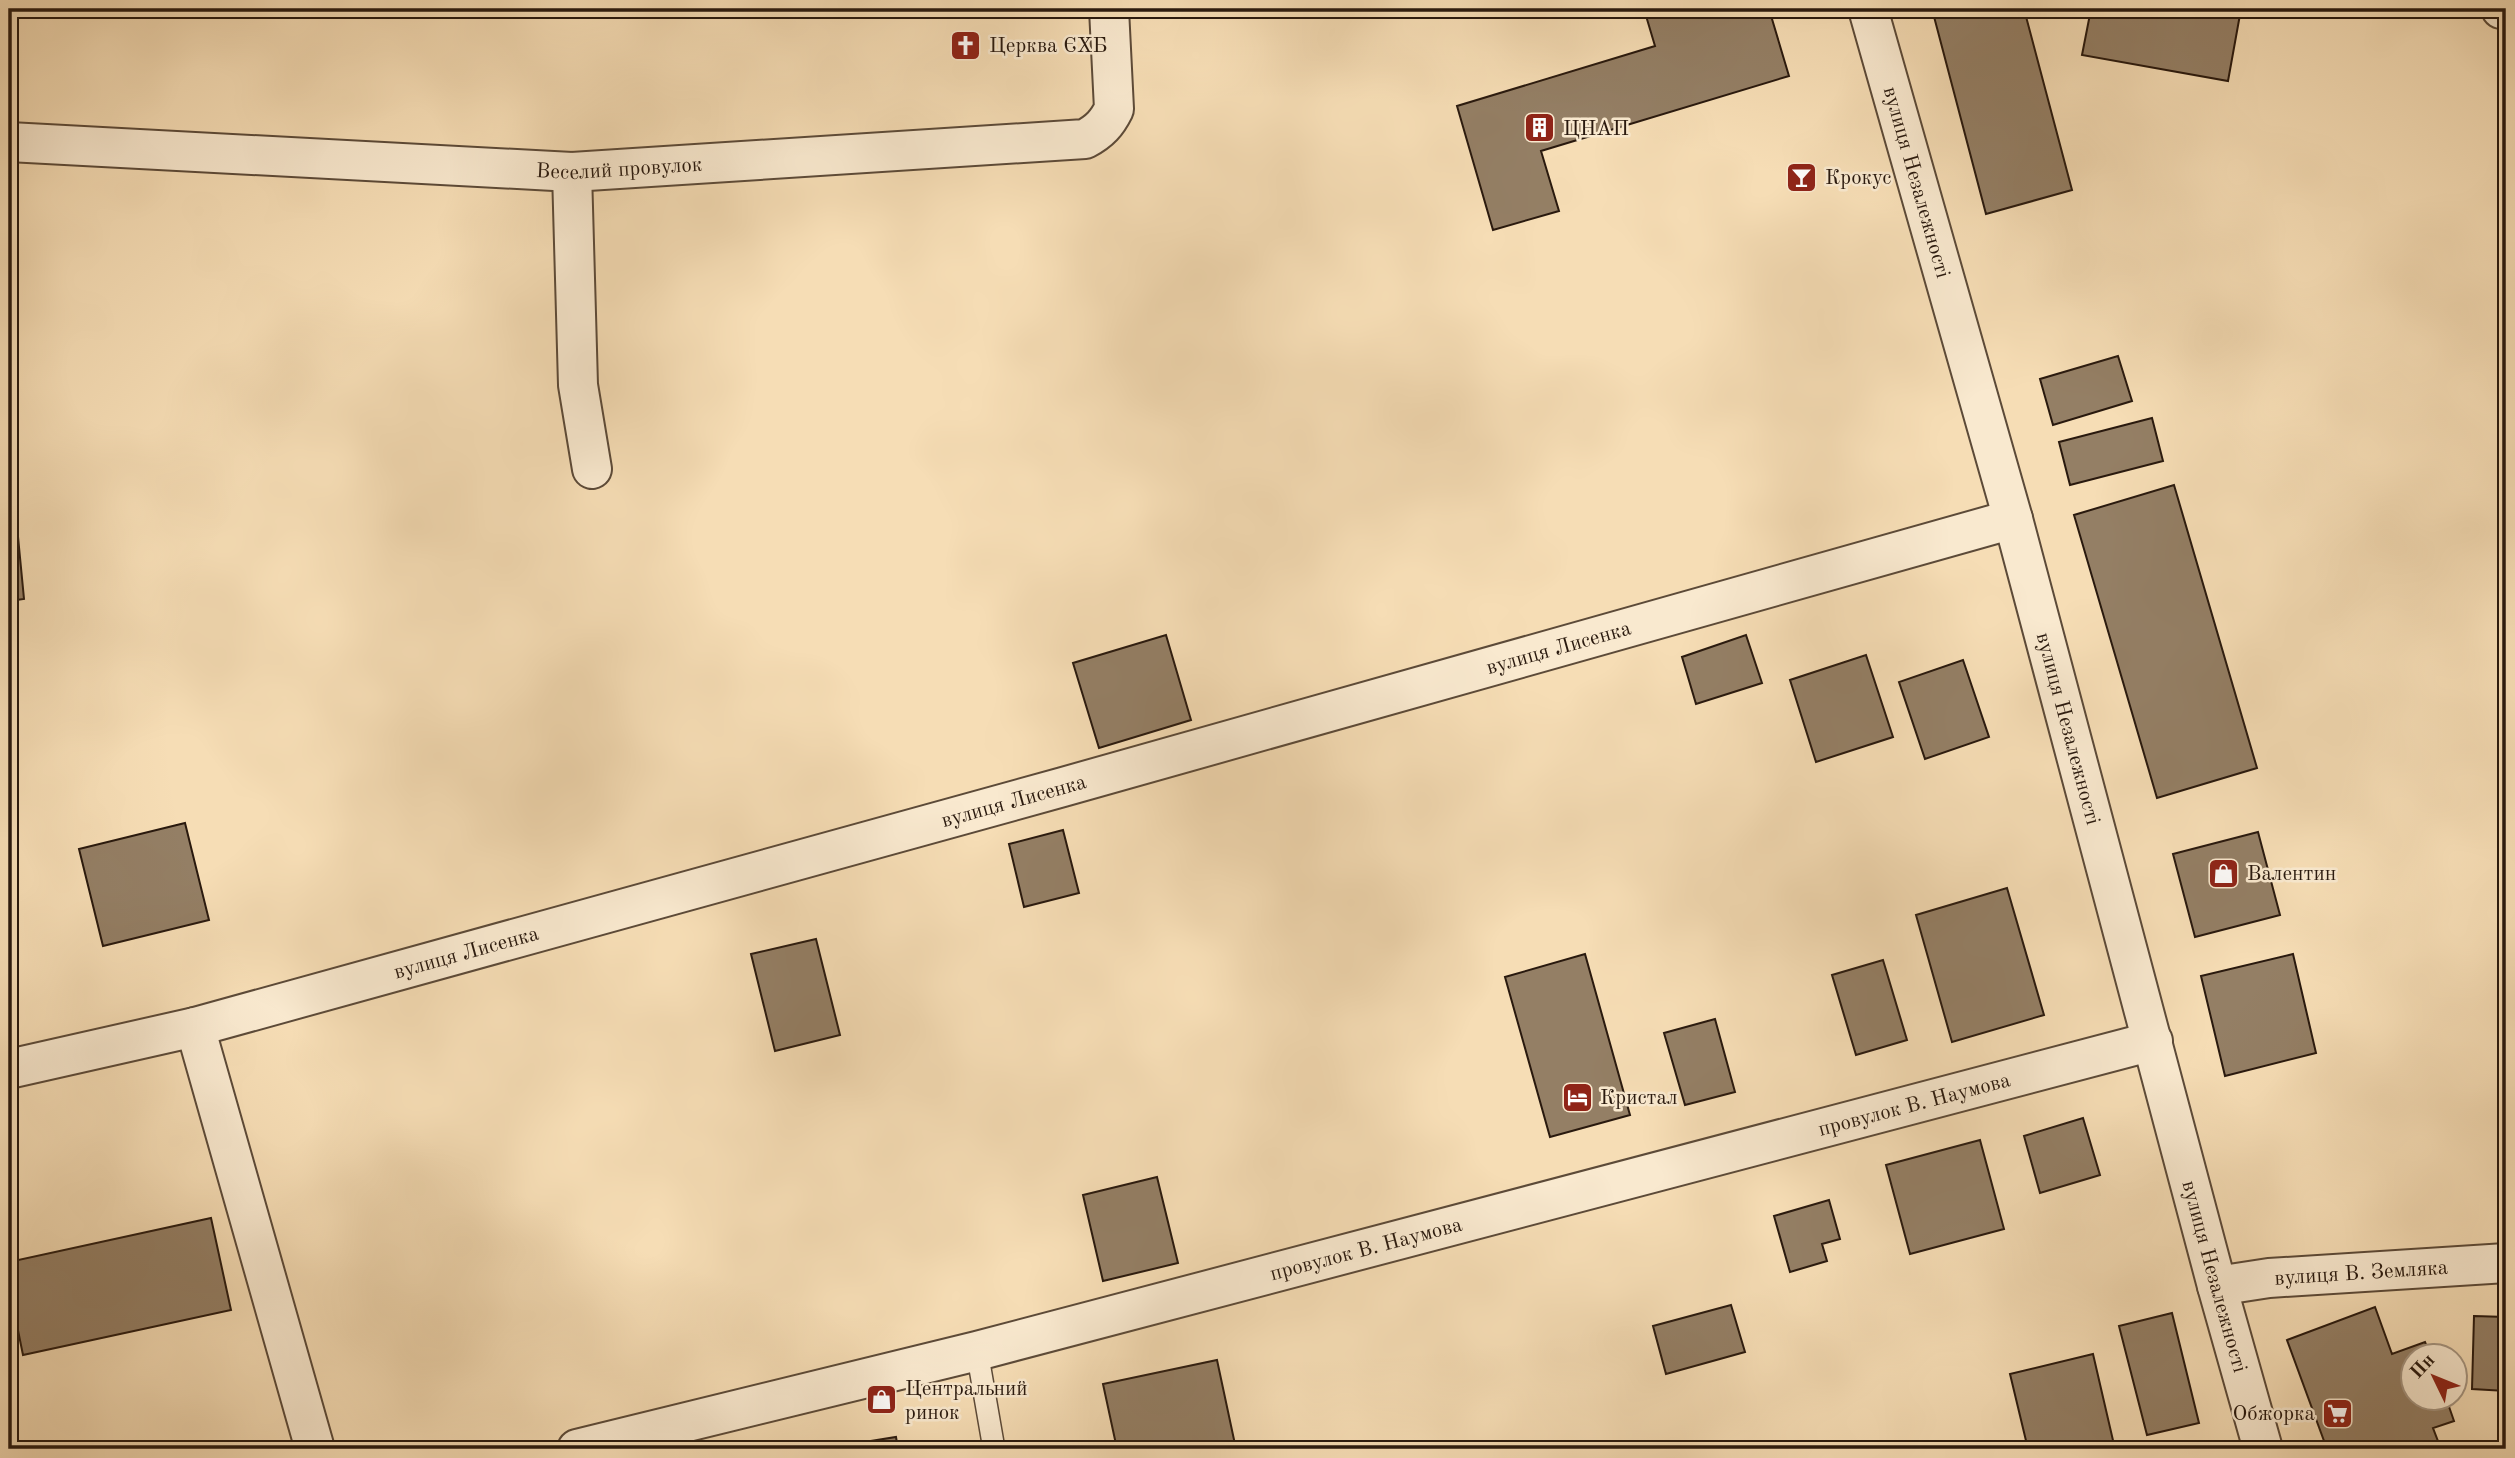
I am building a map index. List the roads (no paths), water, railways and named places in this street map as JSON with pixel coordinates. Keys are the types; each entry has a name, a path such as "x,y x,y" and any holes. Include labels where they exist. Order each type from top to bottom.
{"street":[{"name":"Веселий провулок","path":"9,142 572,172 1085,139 1098,132 1114,108 1109,9"},
{"name":"вулиця Незалежності","path":"1868,9 2013,519 2217,1286 2263,1449"},
{"path":"572,172 578,384 592,469"},
{"name":"вулиця Лисенка","path":"9,1069 195,1027 1063,788 2013,519"},
{"path":"195,1027 315,1449"},
{"name":"провулок В. Наумова","path":"577,1449 978,1351 2153,1041"},
{"name":"вулиця В. Земляка","path":"2217,1286 2269,1278 2506,1263"}],"lane":[{"path":"978,1351 994,1449"}],"place":[{"name":"Церква ЄХБ","path":"966,45"},
{"name":"ЦНАП","path":"1540,128"},
{"name":"Крокус","path":"1802,177"},
{"name":"Валентин","path":"2224,873"},
{"name":"Кристал","path":"1577,1097"},
{"name":"Центральний ринок","path":"882,1400"},
{"name":"Обжорка","path":"2338,1413"}]}
